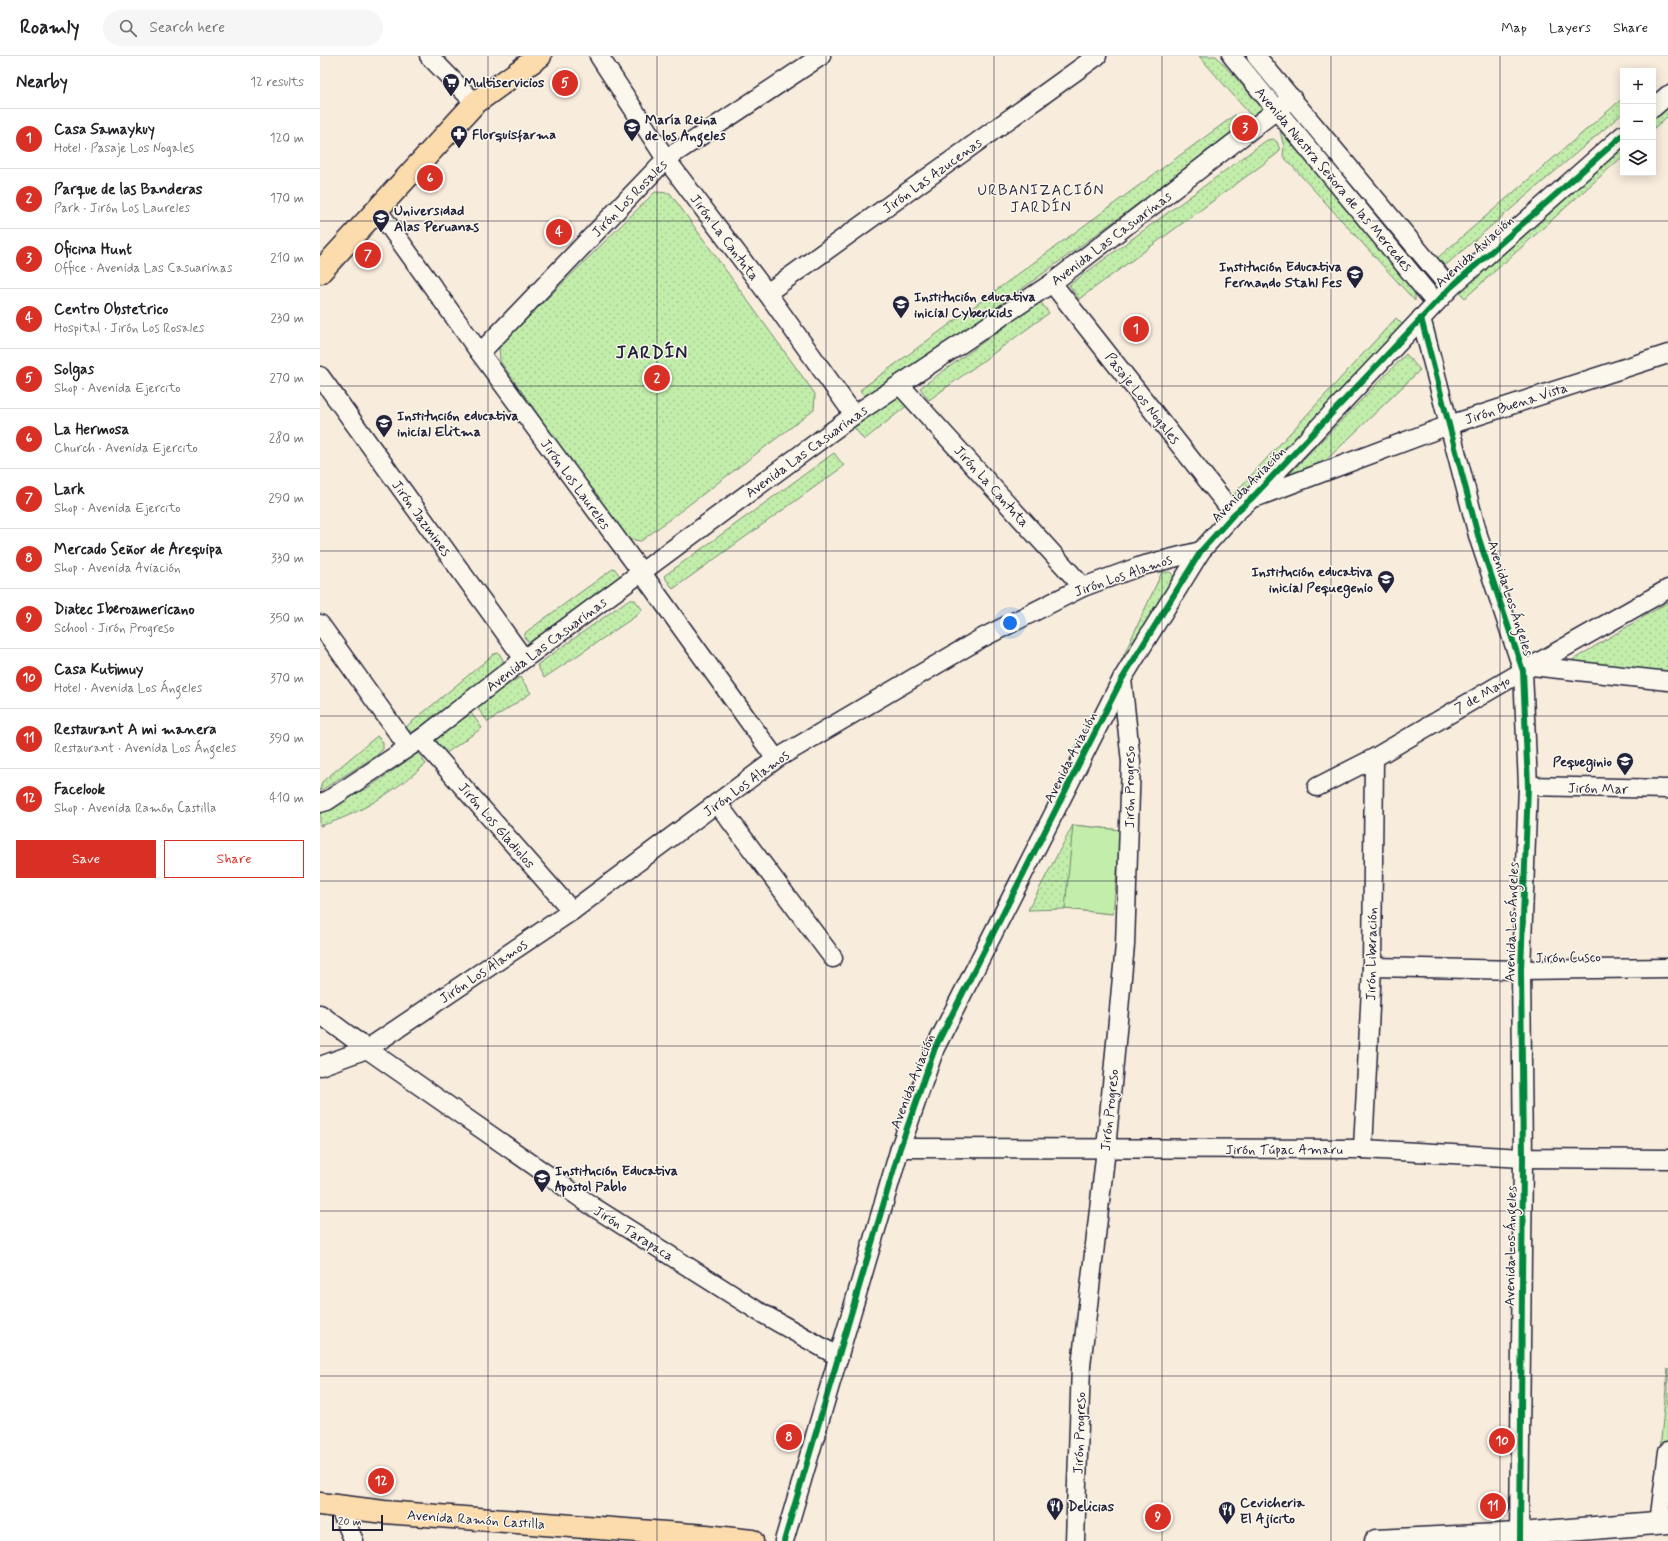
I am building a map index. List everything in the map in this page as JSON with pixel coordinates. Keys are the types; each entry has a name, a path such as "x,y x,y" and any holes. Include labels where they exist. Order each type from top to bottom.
{"highway":[{"path":"320,272 475,103 540,56"},
{"name":"Avenida Ramón Castilla","path":"330,1506 752,1541"}],"street":[{"path":"429,56 475,103"},
{"name":"Jirón La Cantuta","path":"599,56 666,159 767,293 854,415"},
{"name":"Jirón Los Rosales","path":"480,353 666,159 821,56"},
{"name":"Jirón Las Azucenas","path":"767,293 1097,56"},
{"name":"Avenida Nuestra Señora de las Mercedes","path":"1232,56 1436,302"},
{"name":"Avenida Nuestra Señora de las Mercedes","path":"1256,56 1450,288"},
{"path":"1656,105 1668,95"},
{"name":"Avenida Las Casuarinas","path":"320,803 327,801 414,743 524,659 854,415 1052,283 1292,98"},
{"name":"Avenida Aviación","path":"784,1541 900,1148 936,1048 1122,679 1201,551 1234,514 1252,498 1450,288 1620,138"},
{"name":"Jirón Los Laureles","path":"377,209 776,759"},
{"name":"Pasaje Los Nogales","path":"1052,283 1234,514"},
{"name":"Avenida Los Ángeles","path":"1421,318 1479,540 1527,668 1528,786 1521,970 1523,1158 1519,1538"},
{"name":"Jirón Buena Vista","path":"1252,498 1449,425 1668,354"},
{"name":"Jirón Jazmines","path":"320,376 524,659"},
{"name":"Jirón La Cantuta","path":"900,385 1083,587"},
{"name":"Jirón Los Alamos","path":"320,1066 367,1049 572,911 776,759 980,639 1083,587 1141,566 1201,551"},
{"name":"7 de Mayo","path":"1318,787 1374,758 1527,668 1668,589"},
{"name":"Jirón Los Gladiolos","path":"320,624 414,743 572,911"},
{"path":"1527,668 1668,681"},
{"name":"Jirón Progreso","path":"1075,1541 1081,1366 1106,1149 1125,937 1131,762 1122,679"},
{"name":"Jirón Liberación","path":"1363,1149 1372,967 1374,758"},
{"name":"Jirón Mar","path":"1528,786 1668,789"},
{"path":"717,803 833,958"},
{"name":"Jirón Cusco","path":"1372,967 1521,970 1668,968"},
{"name":"Jirón Tarapaca","path":"320,1014 367,1049 592,1206 758,1311 839,1357"},
{"name":"Jirón Túpac Amaru","path":"900,1148 1363,1149 1523,1158 1668,1158"},
{"path":"1376,1541 1519,1538 1664,1522 1668,1451"},
{"path":"330,1506 354,1541"}],"green space":[{"path":"1199,56 1216,56 1264,110 1254,119"},
{"path":"1620,101 1620,116 1434,275 1427,267"},
{"path":"1668,102 1668,116 1656,126 1656,113"},
{"path":"1235,115 1244,126 868,402 860,390"},
{"path":"1280,131 1415,286 1415,301 1283,156 1284,147"},
{"path":"1309,134 1421,262 1417,265 1306,137"},
{"path":"1273,139 1277,142 1280,150 1277,154 1079,299 1069,285 1267,140"},
{"path":"1620,145 1620,159 1465,298 1457,290"},
{"path":"655,192 670,193 815,394 814,410 641,541 626,539 500,361 499,346"},
{"path":"1040,301 1049,313 929,400 920,388"},
{"path":"1396,318 1405,327 1243,496 1233,495"},
{"path":"1406,354 1420,370 1319,467 1280,483"},
{"path":"898,390 909,404 864,440 853,426"},
{"path":"834,453 844,466 673,589 664,576"},
{"path":"614,568 620,576 619,582 531,645 524,637 526,632"},
{"path":"1162,572 1170,572 1175,577 1110,685"},
{"path":"628,600 635,600 642,609 636,616 544,678 537,665"},
{"path":"1668,602 1668,677 1556,670"},
{"path":"499,653 504,662 503,667 454,706 412,732 406,731 407,726 494,654"},
{"path":"520,677 531,693 488,722 476,706"},
{"path":"471,713 482,728 442,756 431,741"},
{"path":"377,736 383,742 383,749 377,755 320,791 322,782"},
{"path":"418,753 426,764 402,783 363,808 320,826 320,812 371,786"},
{"path":"1073,825 1121,830 1113,914 1065,909 1028,910"},
{"path":"1073,825 1121,830 1113,914 1065,909"},
{"path":"1668,1369 1668,1467 1655,1499"}],"cycle path":[{"path":"784,1541 900,1148 935,1048 1122,679 1201,551 1234,514 1252,498 1450,288 1620,138"},
{"path":"1421,318 1479,539 1523,671 1528,786 1521,970 1523,1158 1520,1541"}],"place":[{"name":"Solgas","path":"565,83"},
{"name":"Multiservicios","path":"451,97"},
{"name":"Oficina Hunt","path":"1245,128"},
{"name":"María Reina de los Angeles","path":"632,142"},
{"name":"Florquisfarma","path":"459,149"},
{"name":"La Hermosa","path":"430,178"},
{"name":"Centro Obstetrico","path":"559,232"},
{"name":"Universidad Alas Peruanas","path":"381,233"},
{"name":"Lark","path":"368,255"},
{"name":"Institución Educativa Fernando Stahl Fes","path":"1355,289"},
{"name":"Institución educativa inicial Cyberkids","path":"901,319"},
{"name":"Casa Samaykuy","path":"1136,329"},
{"name":"Parque de las Banderas","path":"657,378"},
{"name":"Institución educativa inicial Elitma","path":"384,438"},
{"name":"Institución educativa inicial Pequegenio","path":"1386,594"},
{"name":"Pequeginio","path":"1625,776"},
{"name":"Institución Educativa Apostol Pablo","path":"542,1193"},
{"name":"Mercado Señor de Arequipa","path":"789,1437"},
{"name":"Casa Kutimuy","path":"1502,1441"},
{"name":"Facelook","path":"381,1481"},
{"name":"Restaurant A mi manera","path":"1493,1506"},
{"name":"Diatec Iberoamericano","path":"1158,1517"},
{"name":"Delicias","path":"1055,1521"},
{"name":"Cevicheria El Ajicito","path":"1227,1525"}],"district":[{"name":"URBANIZACIÓN JARDÍN","path":"1041,198"},
{"name":"JARDÍN","path":"652,352"}]}
